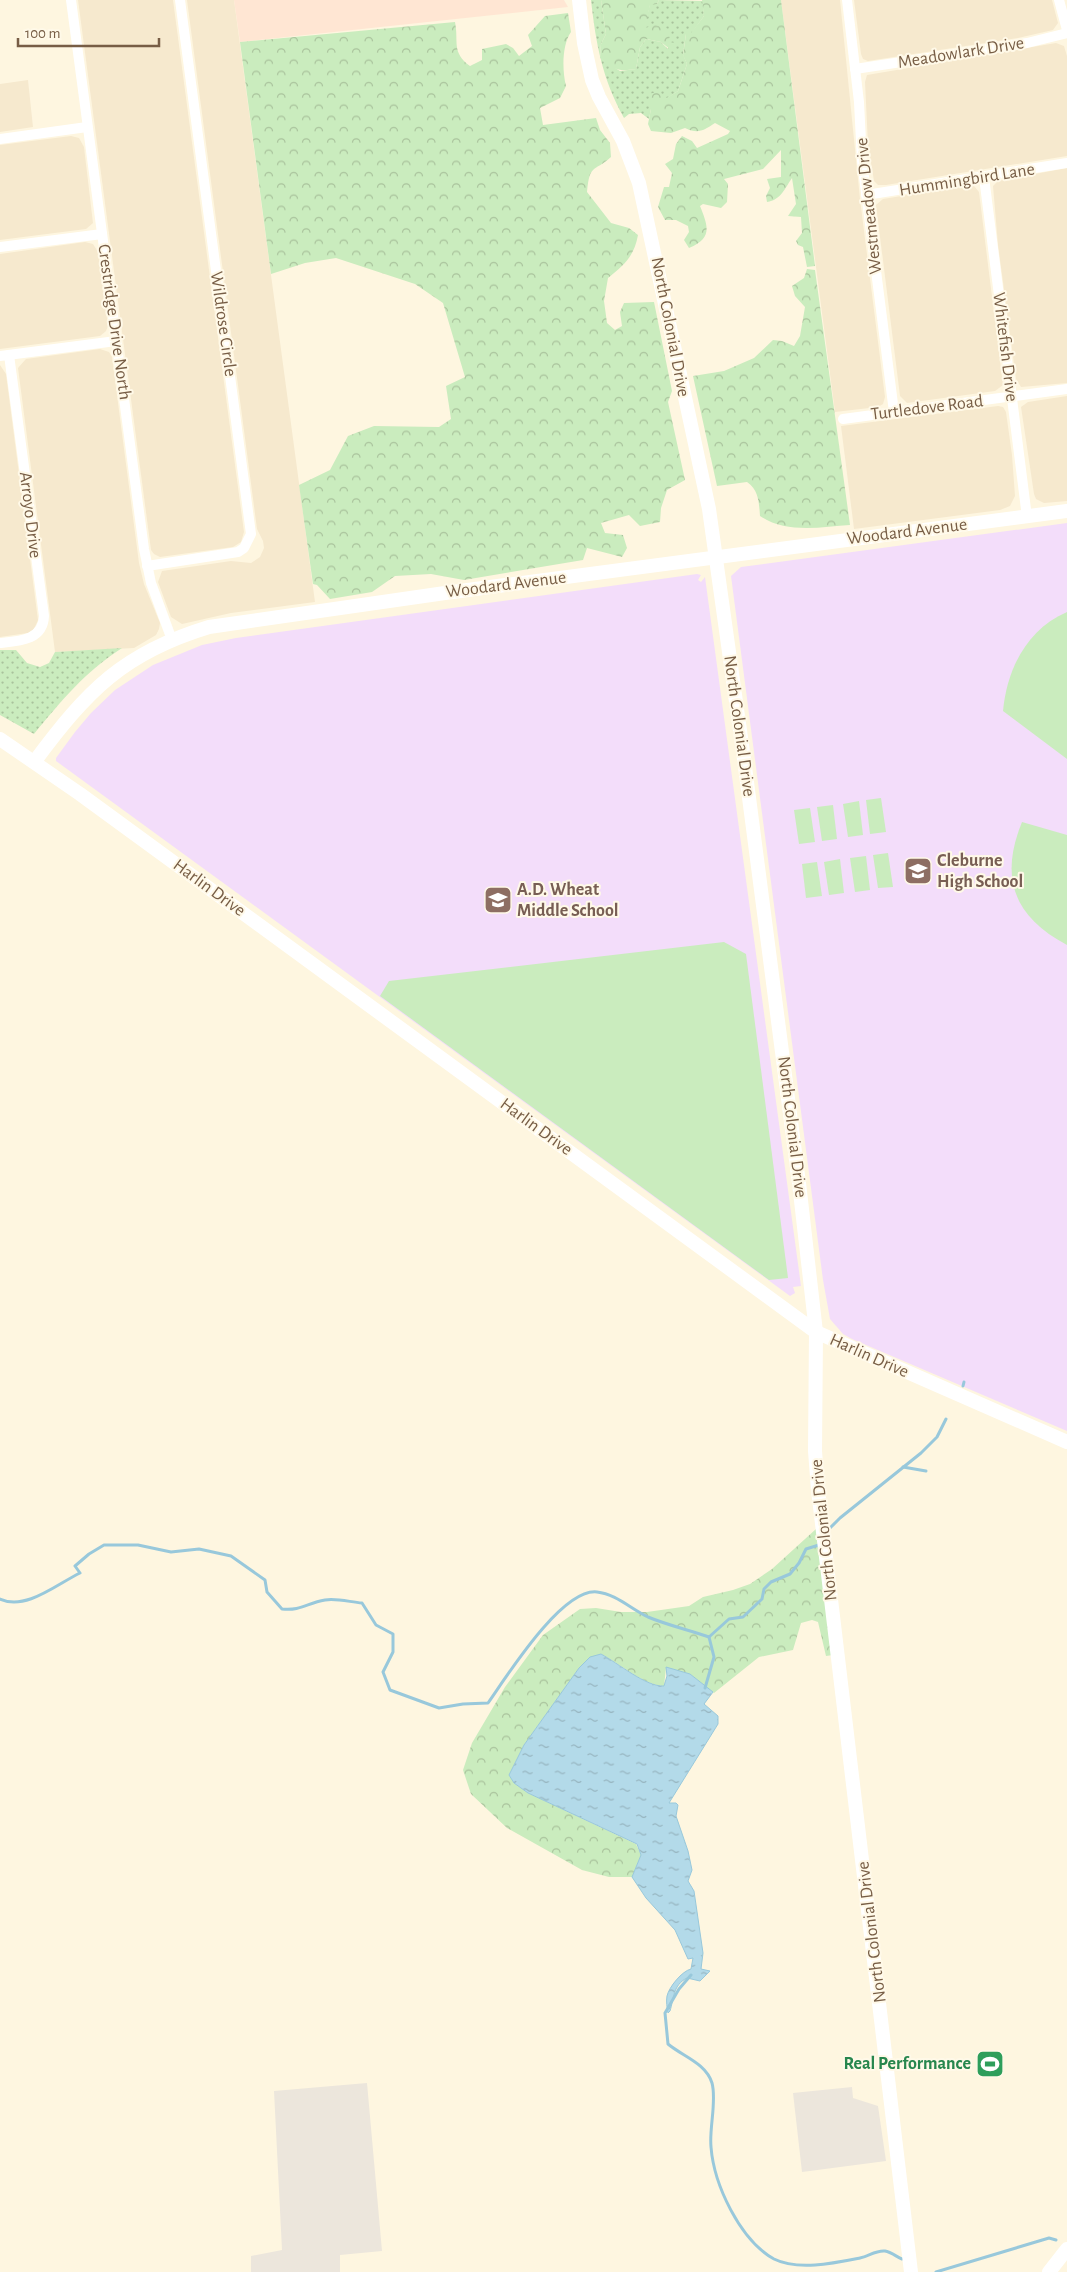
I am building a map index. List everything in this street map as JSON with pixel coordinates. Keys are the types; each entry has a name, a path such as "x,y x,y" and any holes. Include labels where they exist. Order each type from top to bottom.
{"street":[{"name":"Crestridge Drive North","path":"71,0 147,566 151,583 172,640"},
{"name":"Wildrose Circle","path":"147,566 238,552 244,548 251,534 180,0"},
{"name":"North Colonial Drive","path":"579,0 584,43 592,80 598,97 632,161 644,201 685,404 703,478 716,558 792,1124 816,1332 815,1451 818,1490 856,1793 912,2272"},
{"name":"Westmeadow Drive","path":"847,0 866,195 894,412"},
{"path":"1059,0 1067,31"},
{"name":"Meadowlark Drive","path":"855,69 1011,46 1067,31"},
{"path":"0,139 87,127"},
{"name":"Hummingbird Lane","path":"866,195 1067,163"},
{"name":"Whitefish Drive","path":"984,177 1027,517"},
{"path":"0,248 102,234"},
{"path":"4,356 116,341"},
{"name":"Arroyo Drive","path":"0,643 27,639 39,633 44,625 4,356"},
{"name":"Turtledove Road","path":"844,419 1067,389"},
{"name":"Woodard Avenue","path":"35,761 66,719 98,685 129,662 172,640 209,627 445,593 1067,511"},
{"path":"0,739 35,761"},
{"name":"Harlin Drive","path":"35,761 816,1332 1067,1442"},
{"path":"1049,2272 1067,2249"}],"shaded area":[{"path":"78,0 173,0 244,532 241,542 233,547 160,557 151,550"},
{"path":"187,0 234,0 315,602 231,613 182,624 171,617 158,582 162,571 231,561 251,563 260,557 264,548 257,529"},
{"path":"234,0 564,0 568,7 240,42"},
{"path":"781,0 840,0 860,199 885,397 883,404 878,407 835,412"},
{"path":"854,0 1052,0 1058,23 1053,30 1018,38 868,61 863,59 861,54"},
{"path":"1056,43 1064,46 1067,56 1067,156 886,185 878,185 874,181 868,145 865,82 867,75"},
{"path":"28,80 33,127 0,132 0,84"},
{"path":"71,136 79,138 84,147 93,223 86,229 0,240 0,145"},
{"path":"1067,168 1067,383 1021,387 1016,379 998,245 993,186 998,181"},
{"path":"969,185 974,186 979,192 1003,385 995,391 907,403 900,396 876,205 883,199"},
{"path":"85,242 93,244 98,252 108,326 106,331 100,336 0,349 0,254"},
{"path":"100,349 109,352 112,357 139,563 144,584 160,623 156,635 134,648 55,652 18,368 26,359"},
{"path":"0,365 6,374 38,620 34,629 28,633 0,637"},
{"path":"1067,396 1067,501 1044,503 1036,499 1034,494 1021,407 1028,402"},
{"path":"998,406 1003,407 1006,412 1012,455 1015,496 1010,506 1000,510 854,529 841,426"},
{"name":"Cleburne High School","path":"1067,523 1067,1431 852,1339 843,1334 830,1319 823,1280 731,576 741,567"},
{"name":"A.D. Wheat Middle School","path":"697,574 701,575 698,580 701,582 705,577 801,1286 793,1287 795,1293 790,1296 56,761 56,758 75,732 91,713 115,690 153,665 202,645 236,638"},
{"path":"367,2083 382,2251 340,2255 340,2272 251,2272 251,2256 282,2250 274,2091"},
{"path":"852,2087 853,2098 878,2106 886,2161 802,2172 793,2093"}],"green space":[{"path":"591,0 601,0 606,34 601,44 600,56 595,31"},
{"path":"601,0 659,0 657,4 650,5 645,28 655,25 672,30 668,42 676,43 676,54 661,42 646,39 640,47 636,69 620,70 609,65 600,58 601,44 606,34"},
{"path":"659,0 703,1 704,16 691,34 686,34 683,54 687,64 678,91 651,109 649,119 641,113 629,114 624,118 610,89 601,58 620,71 636,69 640,47 646,39 661,42 668,49 668,43 644,29 650,4 657,4"},
{"path":"702,0 781,0 815,266 807,267 803,247 798,245 796,241 802,233 801,217 788,216 796,204 792,178 776,199 767,202 766,196 770,188 767,179 781,177 781,150 763,169 724,179 728,184 727,202 721,208 703,204 700,206 706,225 705,236 697,244 689,248 684,240 689,232 688,226 676,220 665,220 658,207 664,187 669,187 672,173 665,164 673,159 676,144 682,136 692,141 697,148 728,134 730,131 715,123 700,131 685,128 671,133 651,131 648,124 651,109 647,103 652,93 659,93 665,99 678,91 687,64 683,55 686,34 691,33 704,16"},
{"path":"568,13 571,32 566,44 564,58 566,86 560,98 540,108 543,125 596,118 600,130 610,143 611,157 591,172 587,192 611,223 629,228 638,235 628,260 608,278 604,301 607,323 615,330 622,326 620,312 624,303 654,302 672,391 668,402 685,480 667,490 661,508 660,522 640,526 629,515 601,523 605,533 623,535 627,548 622,557 587,548 583,560 464,580 431,574 395,576 372,592 330,599 317,585 313,584 299,485 330,470 348,436 374,426 439,427 451,419 446,386 465,377 443,303 415,284 336,258 305,263 271,274 240,42 455,22 458,51 464,61 470,66 482,60 482,49 506,44 513,48 519,56 532,46 528,35 545,16"},
{"path":"807,269 815,270 850,525 804,528 770,522 760,516 756,493 747,482 717,486 693,376 724,371 754,358 773,340 782,341 794,346 800,336 805,307 795,296 792,286 804,278"},
{"path":"1067,612 1067,759 1003,711 1009,680 1022,652 1041,629 1053,619"},
{"path":"122,648 85,677 64,698 34,734 0,715 0,650 16,650 27,663 40,667 49,663 55,652"},
{"path":"881,798 886,832 870,834 866,800"},
{"path":"859,801 863,835 848,837 843,804"},
{"path":"833,805 837,839 822,841 817,807"},
{"path":"810,808 815,842 799,844 794,810"},
{"path":"1022,822 1067,835 1067,945 1034,922 1023,909 1016,894 1012,878 1012,861 1015,842"},
{"path":"888,853 893,887 878,888 873,855"},
{"path":"866,856 870,890 855,892 850,858"},
{"path":"840,859 844,893 829,895 824,862"},
{"path":"817,862 822,896 806,898 802,864"},
{"path":"724,942 746,954 788,1278 769,1280 380,996 389,981"},
{"path":"816,1529 833,1655 826,1656 818,1622 812,1620 801,1623 793,1650 759,1657 714,1693 690,1674 666,1668 664,1686 657,1685 640,1678 601,1654 579,1668 524,1745 509,1775 514,1783 528,1793 636,1844 641,1855 632,1877 609,1877 582,1870 507,1828 471,1794 463,1770 472,1743 505,1687 543,1635 580,1609 596,1608 621,1612 647,1612 689,1606 703,1597 750,1584 772,1569"}],"water":[{"path":"601,1654 641,1679 657,1685 664,1686 667,1676 666,1667 690,1674 713,1692 704,1704 718,1716 718,1724 669,1803 676,1803 678,1805 676,1816 688,1851 692,1870 688,1881 694,1891 703,1953 701,1969 710,1971 700,1981 687,1978 679,1984 668,2013 668,1992 680,1976 691,1969 693,1958 688,1959 675,1930 646,1898 632,1877 641,1855 637,1844 528,1793 514,1783 509,1775 524,1745 579,1668 590,1657"}],"waterway":[{"path":"963,1386 964,1382"},
{"path":"830,1528 921,1453 937,1437 946,1419"},
{"path":"903,1467 926,1471"},
{"path":"0,1599 20,1602 41,1595 80,1573 75,1566 89,1554 104,1545 138,1545 171,1552 199,1549 231,1556 265,1580 267,1592 282,1609 294,1609 319,1601 329,1600 362,1603 376,1625 393,1634 393,1652 383,1672 390,1690 439,1708 463,1704 488,1703 536,1636 568,1604 583,1595 597,1592 604,1593 648,1617 709,1637 729,1619 743,1617 762,1599 764,1589 771,1582 790,1574 799,1563 806,1549 819,1545"},
{"path":"705,1688 714,1657 709,1637"},
{"path":"691,1975 679,1989 665,2013 668,2044 705,2070 712,2083 714,2098 711,2140 713,2162 723,2194 750,2239 774,2259 794,2265 828,2264 860,2258 882,2251 889,2252 902,2259"},
{"path":"936,2272 1049,2238 1056,2240"}],"place":[{"name":"Cleburne High School","path":"918,871"},
{"name":"A.D. Wheat Middle School","path":"498,900"},
{"name":"Real Performance","path":"990,2064"}]}
